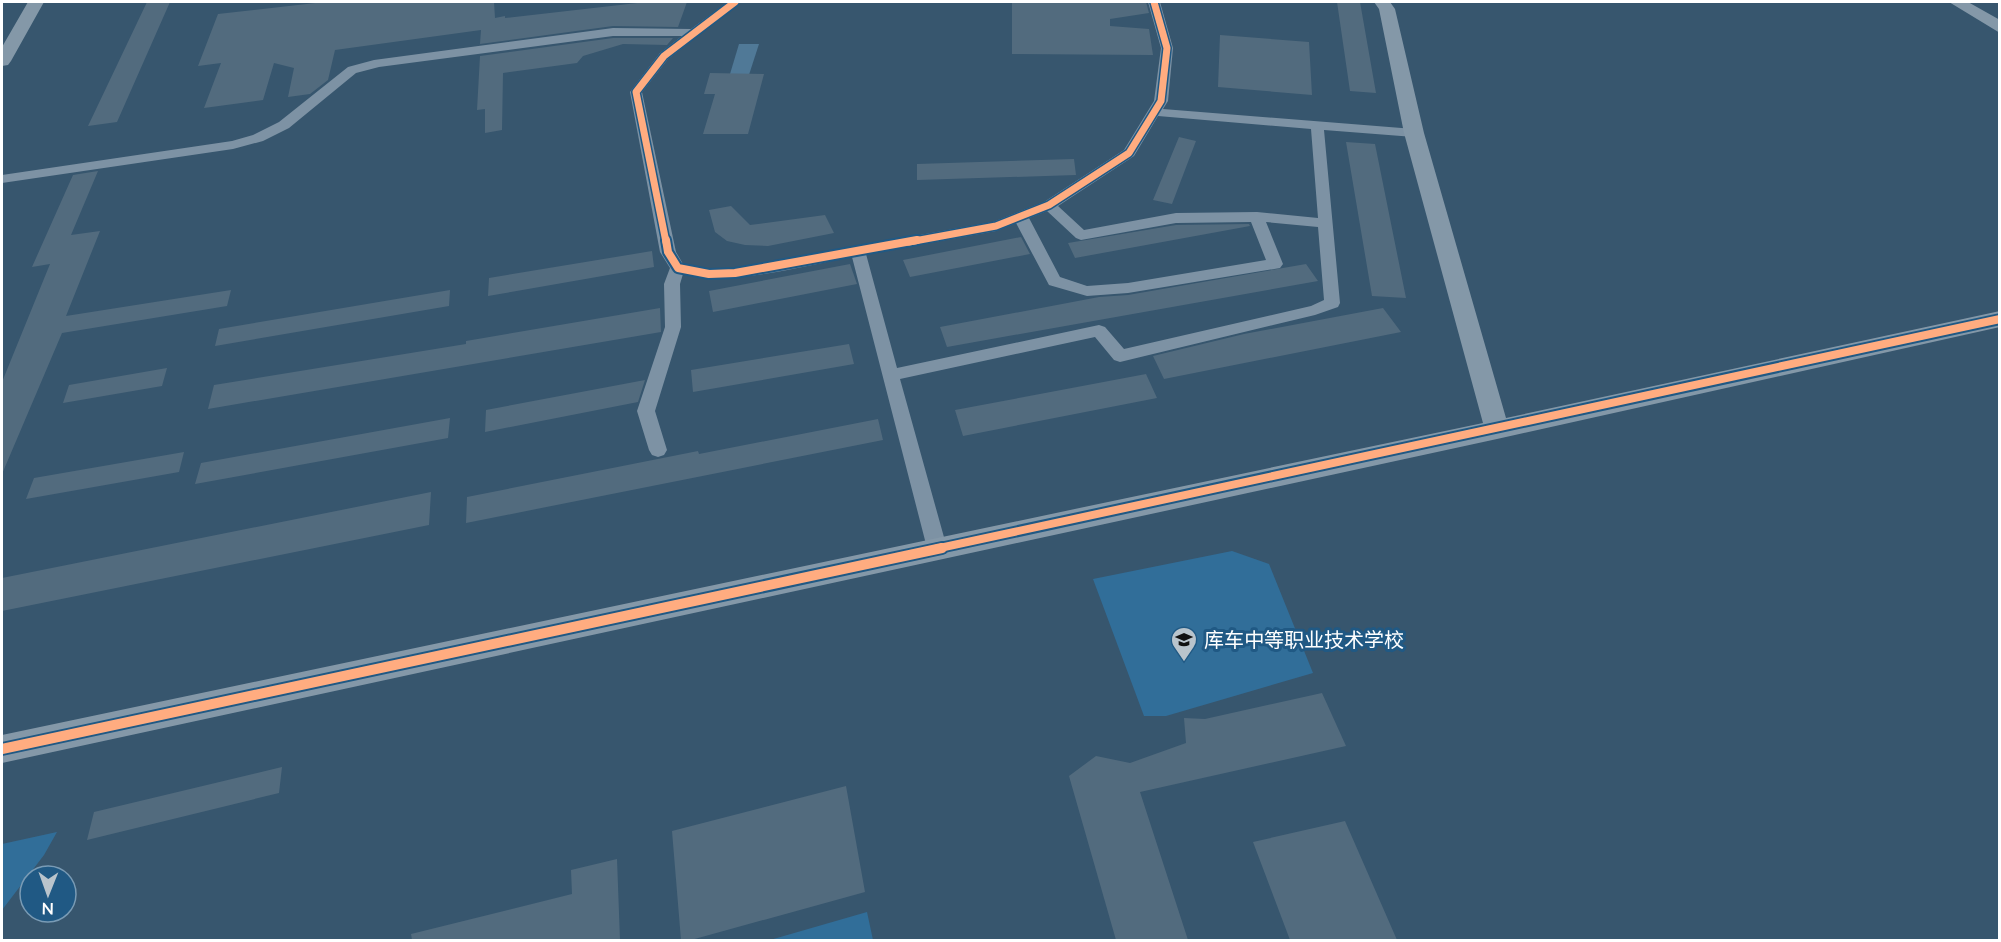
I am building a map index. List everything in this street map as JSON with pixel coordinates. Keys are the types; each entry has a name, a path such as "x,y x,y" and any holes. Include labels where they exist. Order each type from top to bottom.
{"street":[{"path":"2,61 36,2"},
{"path":"735,2 664,56 636,92 668,252 678,268 709,274 735,273 996,225 1049,205 1129,153 1161,101 1167,48 1154,2"},
{"path":"1382,2 1387,9 1414,133 1497,430"},
{"path":"1957,2 2000,28"},
{"path":"1980,2 2000,14"},
{"path":"2,179 233,144 258,138 284,125 352,70 378,63 614,32 693,33"},
{"path":"1154,112 1414,133"},
{"path":"891,375 1099,331 1120,356 1315,310 1332,303 1317,125"},
{"path":"1049,205 1081,235 1176,218 1257,217 1324,223"},
{"path":"1020,216 1054,281 1087,291 1128,288 1275,264 1257,217"},
{"path":"858,251 937,548"},
{"path":"658,450 646,411 674,327 672,284 678,268"},
{"path":"2,749 1497,430 2000,320"}],"shaded area":[{"path":"739,44 759,44 746,84 727,84"},
{"path":"1232,551 1269,564 1313,673 1166,716 1144,716 1093,579"},
{"path":"57,832 37,864 18,864 18,889 2,910 2,844"},
{"path":"867,912 873,940 770,940"}],"building":[{"path":"147,2 170,2 117,122 88,126"},
{"path":"324,2 494,2 495,18 505,16 505,18 646,2 687,2 678,27 613,26 480,44 481,30 335,50 328,80 310,94 288,97 294,68 274,63 263,100 204,108 221,63 198,66 218,14"},
{"path":"1012,2 1146,2 1149,13 1110,19 1110,26 1149,29 1153,55 1012,54"},
{"path":"1337,2 1360,2 1376,93 1350,91"},
{"path":"1220,35 1309,42 1312,95 1218,87"},
{"path":"613,38 673,38 667,45 623,44 583,56 577,63 503,73 502,130 485,133 485,109 477,110 480,56"},
{"path":"710,73 764,74 748,134 703,134 715,94 704,94"},
{"path":"1179,137 1196,141 1172,204 1153,200"},
{"path":"1346,142 1375,144 1406,298 1372,296"},
{"path":"1074,159 1076,175 917,180 917,164"},
{"path":"98,171 71,235 100,231 66,316 231,290 227,306 62,333 2,474 2,382 50,264 32,267 73,175"},
{"path":"731,206 750,225 825,215 834,233 768,246 727,241 715,232 709,210"},
{"path":"1249,224 1250,226 1075,258 1068,243 1176,225"},
{"path":"1021,237 1030,254 910,277 903,260"},
{"path":"652,251 654,267 488,296 489,278"},
{"path":"850,264 857,284 713,312 709,291"},
{"path":"1306,264 1318,281 947,347 940,327 1099,297 1128,295"},
{"path":"450,290 449,306 215,346 219,329"},
{"path":"660,308 661,332 208,409 214,385 466,344 466,341"},
{"path":"1383,308 1401,332 1164,379 1153,356 1244,334"},
{"path":"849,344 854,364 693,392 691,370"},
{"path":"167,368 162,386 63,403 69,385"},
{"path":"1146,374 1157,398 963,436 955,410"},
{"path":"645,380 638,402 485,432 486,410"},
{"path":"450,418 448,438 195,484 201,463"},
{"path":"878,419 883,440 466,523 467,497 698,451 699,454"},
{"path":"184,452 179,472 26,499 34,478"},
{"path":"431,492 429,525 2,611 2,578"},
{"path":"1322,693 1346,746 1140,792 1188,940 1116,940 1069,776 1096,756 1130,763 1186,743 1184,718 1205,719"},
{"path":"282,767 279,793 87,840 94,812"},
{"path":"846,786 865,892 691,940 681,940 672,831"},
{"path":"1345,821 1397,940 1290,940 1253,842"},
{"path":"617,859 620,940 412,940 411,934 572,894 571,870"}],"cycle path":[{"path":"735,2 664,56 636,92 668,252 678,268 709,274 735,273 996,226 1049,205 1129,153 1161,101 1167,48 1154,2"},
{"path":"2,749 2000,319"}],"place":[{"name":"库车中等职业技术学校","path":"1184,663"}]}
